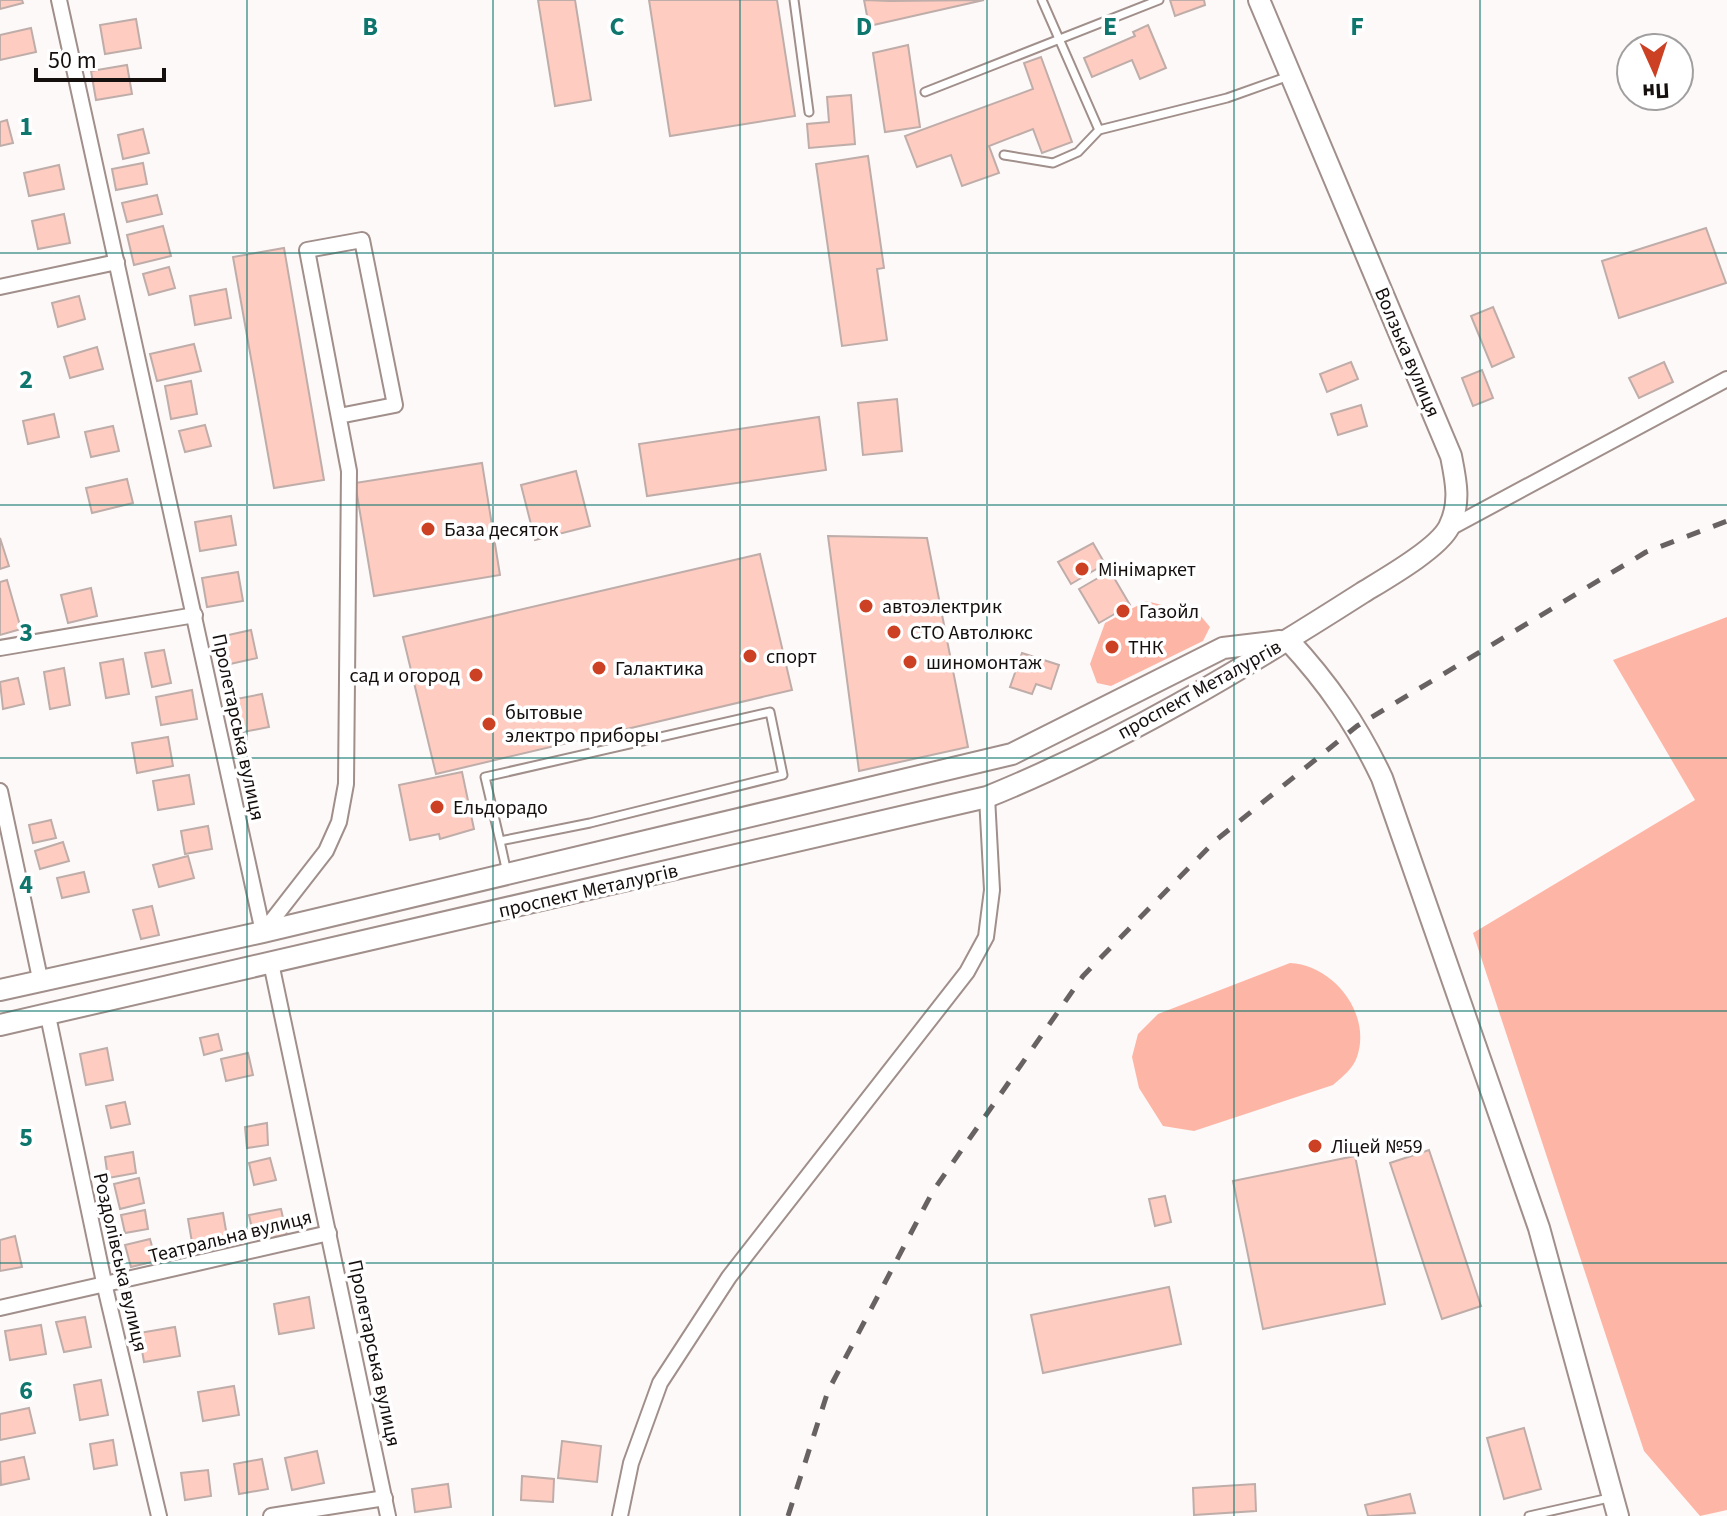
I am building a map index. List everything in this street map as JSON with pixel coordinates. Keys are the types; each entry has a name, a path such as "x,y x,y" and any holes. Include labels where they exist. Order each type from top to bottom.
{"street":[{"name":"Пролетарська вулиця","path":"59,0 263,932"},
{"name":"Волзька вулиця","path":"1259,0 1451,456 1459,493 1448,529"},
{"path":"271,963 263,932 326,851 339,822 346,784 349,471 307,250 362,240 395,405 339,416"},
{"path":"0,287 117,262"},
{"path":"1629,1516 1617,1506 1539,1228 1382,778 1357,726 1327,682 1288,640 1414,560 1448,529 1727,379"},
{"path":"0,648 195,615"},
{"name":"проспект Металургів","path":"0,1025 987,797 1039,776 1242,669 1288,640"},
{"name":"проспект Металургів","path":"0,990 263,932 1012,754 1223,648 1288,640"},
{"path":"0,791 48,1016"},
{"path":"620,1516 631,1463 660,1383 729,1277 967,972 986,937 992,890 987,797"},
{"path":"719,825 732,840 729,857"},
{"name":"Пролетарська вулиця","path":"271,963 388,1516"},
{"name":"Роздолівська вулиця","path":"48,1016 105,1287 159,1516"},
{"name":"Театральна вулиця","path":"0,1308 105,1287 329,1233"},
{"path":"271,1516 385,1498"}],"lane":[{"path":"794,0 809,112"},
{"path":"1042,0 1099,130"},
{"path":"925,92 1159,0"},
{"path":"1004,155 1053,163 1078,152 1099,130 1227,98 1291,75"},
{"path":"500,841 590,823 783,775 770,712 485,777 507,875"},
{"path":"1529,1516 1617,1506"}],"shaded area":[{"path":"1146,601 1199,614 1210,627 1203,641 1111,686 1097,683 1090,664 1105,623"},
{"path":"1727,617 1727,1510 1700,1516 1644,1451 1473,933 1695,800 1613,660"},
{"path":"1290,963 1321,972 1345,994 1354,1008 1360,1040 1357,1057 1350,1069 1333,1085 1194,1131 1163,1126 1139,1088 1132,1057 1138,1034 1158,1014"}],"building":[{"path":"0,0 22,0 23,3 0,9"},
{"path":"538,0 575,0 591,100 555,106"},
{"path":"649,0 777,0 795,116 670,136"},
{"path":"864,0 890,1 984,0 869,26"},
{"path":"1170,0 1204,0 1205,5 1175,16"},
{"path":"136,19 141,48 105,54 100,25"},
{"path":"1148,25 1166,68 1140,79 1132,60 1092,77 1084,58 1135,36 1133,32"},
{"path":"31,28 36,52 0,60 0,35"},
{"path":"908,45 920,127 885,132 873,53"},
{"path":"1041,57 1072,142 1042,153 1033,129 989,146 999,173 962,186 951,155 917,167 905,136 1033,89 1024,63"},
{"path":"127,65 132,94 96,100 91,71"},
{"path":"851,95 855,144 809,148 807,124 829,122 827,97"},
{"path":"7,120 13,143 0,146 0,122"},
{"path":"143,129 149,153 123,159 118,135"},
{"path":"868,156 884,268 877,269 887,340 842,346 816,164"},
{"path":"143,163 147,184 116,190 112,169"},
{"path":"59,165 64,189 29,196 24,173"},
{"path":"157,195 162,214 127,222 122,203"},
{"path":"64,214 70,243 38,249 32,221"},
{"path":"163,226 171,256 134,265 127,235"},
{"path":"1706,228 1726,283 1619,318 1602,261"},
{"path":"284,248 324,480 274,488 233,257"},
{"path":"169,267 175,288 149,295 143,274"},
{"path":"226,289 231,318 195,325 190,296"},
{"path":"79,296 85,319 58,327 52,303"},
{"path":"1493,307 1514,357 1492,367 1471,316"},
{"path":"194,344 201,371 157,381 150,354"},
{"path":"97,347 103,369 70,378 64,357"},
{"path":"1351,362 1358,379 1327,392 1320,374"},
{"path":"1664,362 1673,382 1639,398 1629,378"},
{"path":"1482,370 1493,398 1473,406 1462,378"},
{"path":"191,381 197,414 171,419 165,386"},
{"path":"897,399 902,451 863,455 858,403"},
{"path":"1361,405 1367,426 1338,435 1331,414"},
{"path":"54,414 59,437 28,444 23,421"},
{"path":"819,417 826,470 647,496 639,444"},
{"path":"205,425 211,446 185,452 179,431"},
{"path":"113,426 119,451 91,457 85,432"},
{"name":"База десяток","path":"482,463 500,575 374,596 355,483"},
{"path":"576,471 590,526 535,540 521,485"},
{"path":"127,479 133,503 92,513 86,488"},
{"path":"231,516 236,545 200,551 195,522"},
{"name":"СТО Автолюкс","path":"828,536 927,538 968,747 859,771"},
{"path":"0,538 9,566 0,569"},
{"path":"1093,543 1105,564 1071,584 1058,562"},
{"name":"Галактика","path":"760,554 792,690 436,774 403,637"},
{"path":"1110,571 1130,605 1099,623 1079,589"},
{"path":"238,572 243,601 207,607 202,578"},
{"path":"7,580 21,629 0,635 0,582"},
{"path":"91,588 97,616 68,623 61,595"},
{"path":"251,630 257,658 221,666 215,638"},
{"path":"164,650 171,683 152,687 145,653"},
{"path":"1022,653 1059,665 1051,689 1036,684 1032,694 1010,687"},
{"path":"123,659 129,694 106,698 100,663"},
{"path":"64,668 70,705 50,709 44,672"},
{"path":"18,678 24,704 3,709 0,682"},
{"path":"192,690 197,719 161,725 156,697"},
{"path":"262,694 269,727 238,733 231,700"},
{"path":"168,737 173,766 137,773 132,743"},
{"name":"Ельдорадо","path":"462,772 474,829 440,839 439,834 410,840 399,785"},
{"path":"189,775 194,804 158,810 153,781"},
{"path":"51,820 56,838 33,843 29,825"},
{"path":"208,826 212,849 185,854 181,831"},
{"path":"63,842 69,861 40,869 35,851"},
{"path":"188,856 194,878 159,887 153,865"},
{"path":"84,872 89,892 62,898 57,878"},
{"path":"152,906 159,935 141,939 133,910"},
{"path":"218,1034 222,1050 204,1055 200,1038"},
{"path":"107,1048 113,1080 86,1085 80,1054"},
{"path":"248,1053 253,1075 226,1081 221,1059"},
{"path":"125,1102 130,1124 111,1128 106,1106"},
{"path":"267,1123 268,1145 247,1148 245,1127"},
{"path":"1429,1150 1481,1306 1442,1319 1390,1163"},
{"path":"133,1152 136,1173 108,1178 105,1157"},
{"path":"1355,1156 1385,1304 1263,1329 1233,1181"},
{"path":"270,1158 276,1180 254,1185 249,1163"},
{"path":"139,1178 144,1203 120,1209 114,1184"},
{"path":"1165,1196 1171,1222 1155,1226 1149,1199"},
{"path":"281,1209 287,1236 255,1243 249,1215"},
{"path":"145,1210 148,1229 125,1233 121,1215"},
{"path":"223,1213 228,1242 193,1248 188,1219"},
{"path":"15,1236 22,1267 0,1271 0,1240"},
{"path":"150,1239 156,1261 131,1267 125,1245"},
{"path":"1169,1287 1181,1344 1043,1373 1031,1315"},
{"path":"309,1297 314,1328 279,1334 274,1304"},
{"path":"85,1317 91,1347 64,1352 56,1322"},
{"path":"41,1325 46,1354 10,1360 5,1331"},
{"path":"175,1327 180,1356 144,1362 139,1333"},
{"path":"101,1380 108,1415 80,1420 74,1385"},
{"path":"234,1386 239,1415 203,1421 198,1392"},
{"path":"29,1408 35,1433 0,1440 0,1414"},
{"path":"1524,1428 1541,1489 1504,1499 1487,1438"},
{"path":"113,1440 117,1465 94,1469 90,1444"},
{"path":"562,1441 601,1446 597,1482 558,1478"},
{"path":"317,1451 324,1483 292,1490 285,1458"},
{"path":"24,1457 29,1479 1,1485 0,1462"},
{"path":"262,1459 268,1489 239,1494 234,1464"},
{"path":"208,1470 211,1496 185,1500 181,1473"},
{"path":"522,1476 554,1479 553,1502 521,1500"},
{"path":"448,1484 451,1507 415,1512 412,1489"},
{"path":"1255,1484 1256,1511 1194,1515 1193,1488"},
{"path":"1410,1494 1415,1513 1368,1516 1365,1505"}],"railway":[{"path":"788,1516 828,1391 933,1191 1083,976 1215,841 1357,726 1646,552 1727,521"}],"place":[{"name":"База десяток","path":"428,529"},
{"name":"Мінімаркет","path":"1082,569"},
{"name":"автоэлектрик","path":"866,606"},
{"name":"Газойл","path":"1123,611"},
{"name":"СТО Автолюкс","path":"894,632"},
{"name":"ТНК","path":"1112,647"},
{"name":"спорт","path":"750,656"},
{"name":"шиномонтаж","path":"910,662"},
{"name":"Галактика","path":"599,668"},
{"name":"сад и огород","path":"476,675"},
{"name":"бытовые электро приборы","path":"489,724"},
{"name":"Ельдорадо","path":"437,807"},
{"name":"Ліцей №59","path":"1315,1146"}]}
